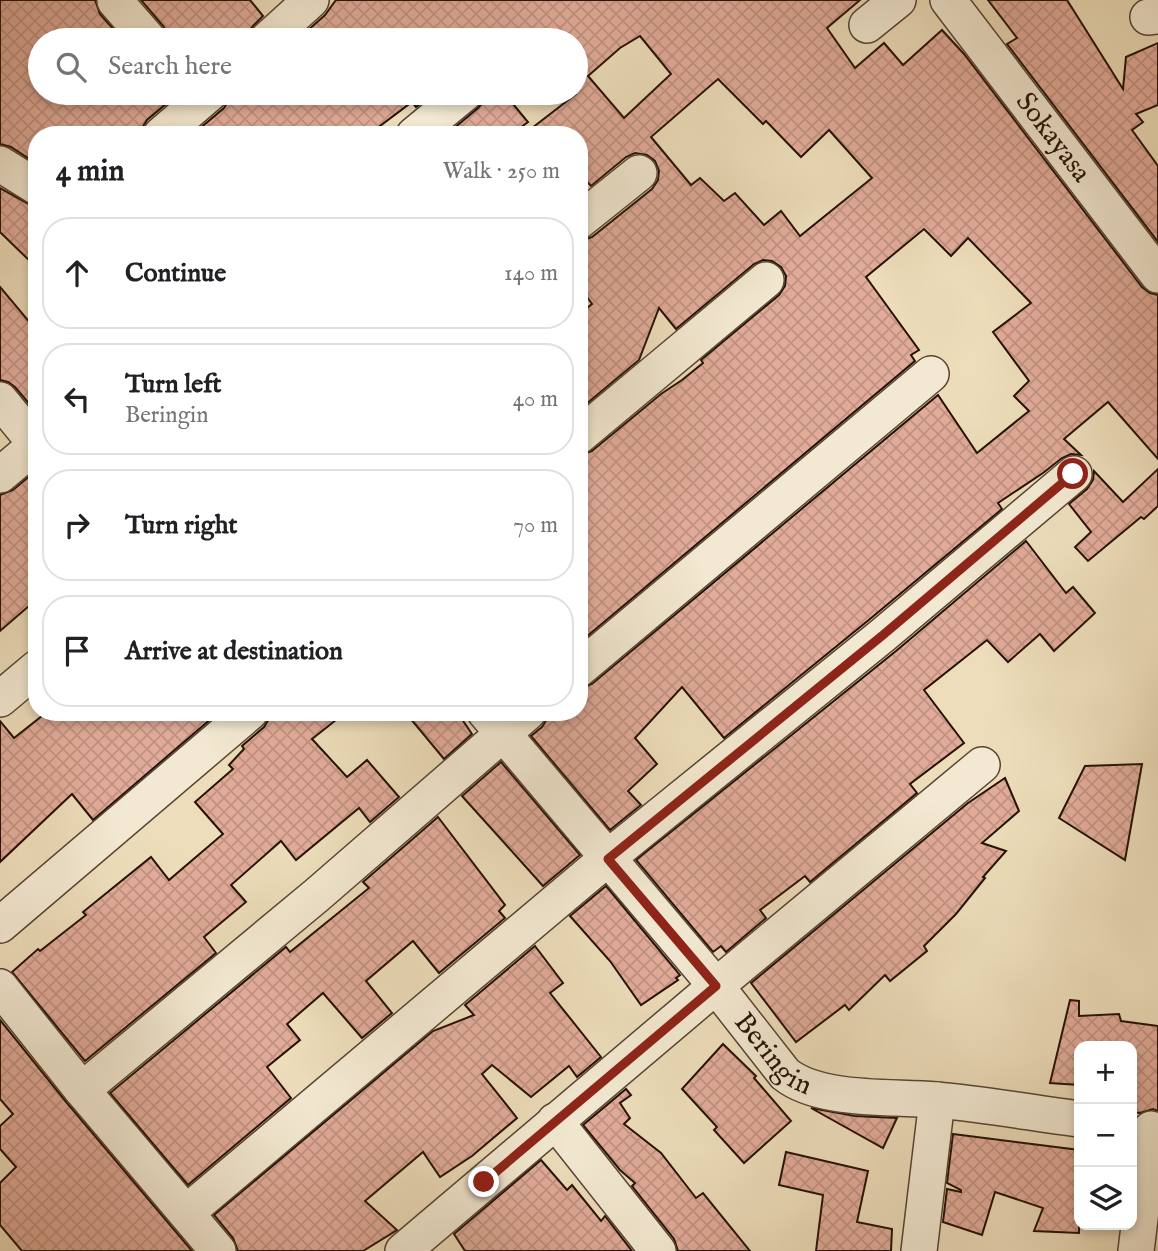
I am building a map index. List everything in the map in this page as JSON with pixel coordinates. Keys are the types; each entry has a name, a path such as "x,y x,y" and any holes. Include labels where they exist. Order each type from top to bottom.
{"street":[{"path":"280,28 311,0"},
{"path":"867,25 898,0"},
{"name":"Sokayasa","path":"948,0 1158,275"},
{"path":"116,1 139,28"},
{"path":"169,126 191,105"},
{"path":"425,126 451,105"},
{"path":"0,164 28,181"},
{"path":"588,214 639,173"},
{"path":"588,428 766,280"},
{"path":"588,661 931,374"},
{"path":"0,400 28,433"},
{"path":"0,475 28,452"},
{"path":"186,1213 1073,474"},
{"path":"0,699 28,676"},
{"path":"0,925 239,721"},
{"path":"82,1090 317,895 503,721"},
{"name":"Beringin","path":"506,721 608,859 716,986 785,1074 795,1082 809,1088 845,1093 937,1100 1074,1118"},
{"path":"424,1244 555,1121 982,765"},
{"path":"0,987 82,1090 218,1251"},
{"path":"919,1251 937,1100"},
{"path":"555,1121 658,1251"},
{"path":"1136,1251 1147,1128"}],"building":[{"path":"0,0 95,0 100,14 112,28 28,28 28,105 165,105 143,126 28,126 28,158 11,147 0,144"},
{"path":"141,0 250,0 263,16 252,28 164,27"},
{"path":"336,0 860,0 827,28 855,68 884,43 903,65 942,30 964,54 1142,287 1158,295 1158,459 1108,402 1064,439 1081,455 1071,454 1062,458 998,503 1002,509 724,738 682,687 635,738 657,764 628,791 641,805 610,830 531,736 546,721 588,721 588,686 938,395 977,453 1029,411 1014,396 1029,381 993,332 1031,303 968,238 951,256 924,229 866,277 919,350 911,355 915,361 588,635 588,453 703,363 701,360 779,295 785,286 786,276 781,267 772,261 763,260 754,264 676,329 659,308 639,360 588,402 588,307 592,304 588,298 588,238 652,189 658,180 659,171 655,161 647,155 635,153 626,157 591,186 588,183 588,126 535,126 562,105 588,105 588,76 588,28 310,28","holes":["640,36 671,74 624,118 588,76 620,48","718,79 763,124 766,121 801,157 829,130 872,178 800,236 781,211 764,225 735,193 724,201 700,178 691,185 651,137"]},
{"path":"988,0 1067,0 1123,89 1126,57 1158,43 1158,105 1136,114 1143,122 1132,130 1158,166 1158,242 1007,44 1017,38"},
{"path":"226,105 408,105 380,126 203,126"},
{"path":"481,105 514,105 528,122 522,126 457,126"},
{"path":"0,188 28,204 28,259 0,232"},
{"path":"0,287 28,320 28,402 15,387 0,380"},
{"path":"1158,469 1158,506 1088,561 1075,547 1091,532 1069,504 1087,489 1093,480 1094,471 1123,502"},
{"path":"28,478 28,607 0,631 0,495 13,490"},
{"path":"1026,541 1066,593 1073,587 1095,613 1054,651 1040,634 1008,662 987,640 924,690 964,743 910,784 917,793 810,882 805,876 760,910 766,918 726,952 721,946 713,952 636,860 896,651"},
{"path":"0,721 14,738 36,721 208,721 93,820 72,794 0,862"},
{"path":"268,721 335,721 312,739 347,777 367,760 399,797 370,822 359,808 296,860 281,841 231,885 246,902 204,937 216,953 85,1061 12,972 38,949 40,951 86,915 83,912 151,857 169,880 223,834 195,802 233,769 229,765 244,749 242,746"},
{"path":"412,721 463,721 472,734 444,759"},
{"path":"501,762 580,855 543,886 462,796"},
{"path":"1142,764 1125,860 1059,818 1085,766"},
{"path":"1005,778 1019,811 982,843 1006,851 983,877 985,878 956,914 924,946 927,951 890,981 885,975 849,1010 845,1005 796,1042 751,983 968,803"},
{"path":"438,817 505,905 499,911 505,918 439,973 413,941 366,981 392,1013 362,1038 323,993 287,1024 300,1040 267,1067 291,1098 188,1185 110,1093 286,947 290,952 369,888 363,882"},
{"path":"606,886 680,975 676,978 678,980 641,1005 610,961 570,916"},
{"path":"535,946 563,983 550,993 601,1057 577,1077 569,1066 531,1097 492,1065 482,1074 517,1118 472,1156 440,1177 423,1152 365,1201 397,1230 363,1251 238,1251 233,1238 214,1215 433,1031 474,1015 465,1005"},
{"path":"1070,1000 1079,1001 1079,1016 1119,1014 1121,1021 1158,1026 1158,1111 1153,1109 1137,1113 1137,1041 1074,1041 1074,1085 1050,1083"},
{"path":"0,1020 192,1251 22,1251 0,1225 0,1183 16,1167 0,1149 0,1126 13,1114 0,1099"},
{"path":"723,1044 756,1076 754,1078 791,1121 744,1163 714,1130 717,1127 682,1089"},
{"path":"626,1089 631,1095 620,1103 630,1118 624,1124 661,1153 696,1198 703,1193 750,1251 678,1251 674,1239 632,1186 635,1183 620,1170 583,1125"},
{"path":"811,1108 855,1116 897,1118 883,1148"},
{"path":"953,1134 1074,1149 1074,1230 1079,1230 1079,1233 1034,1231 1043,1208 995,1192 982,1235 943,1222 947,1189 961,1192 947,1183"},
{"path":"786,1152 868,1171 857,1222 892,1229 891,1251 816,1251 823,1195 779,1185"},
{"path":"541,1160 567,1190 572,1185 601,1221 605,1216 632,1251 465,1251 454,1234"}],"route":[{"path":"484,1182 716,986 608,859 883,635 1073,474"}]}
